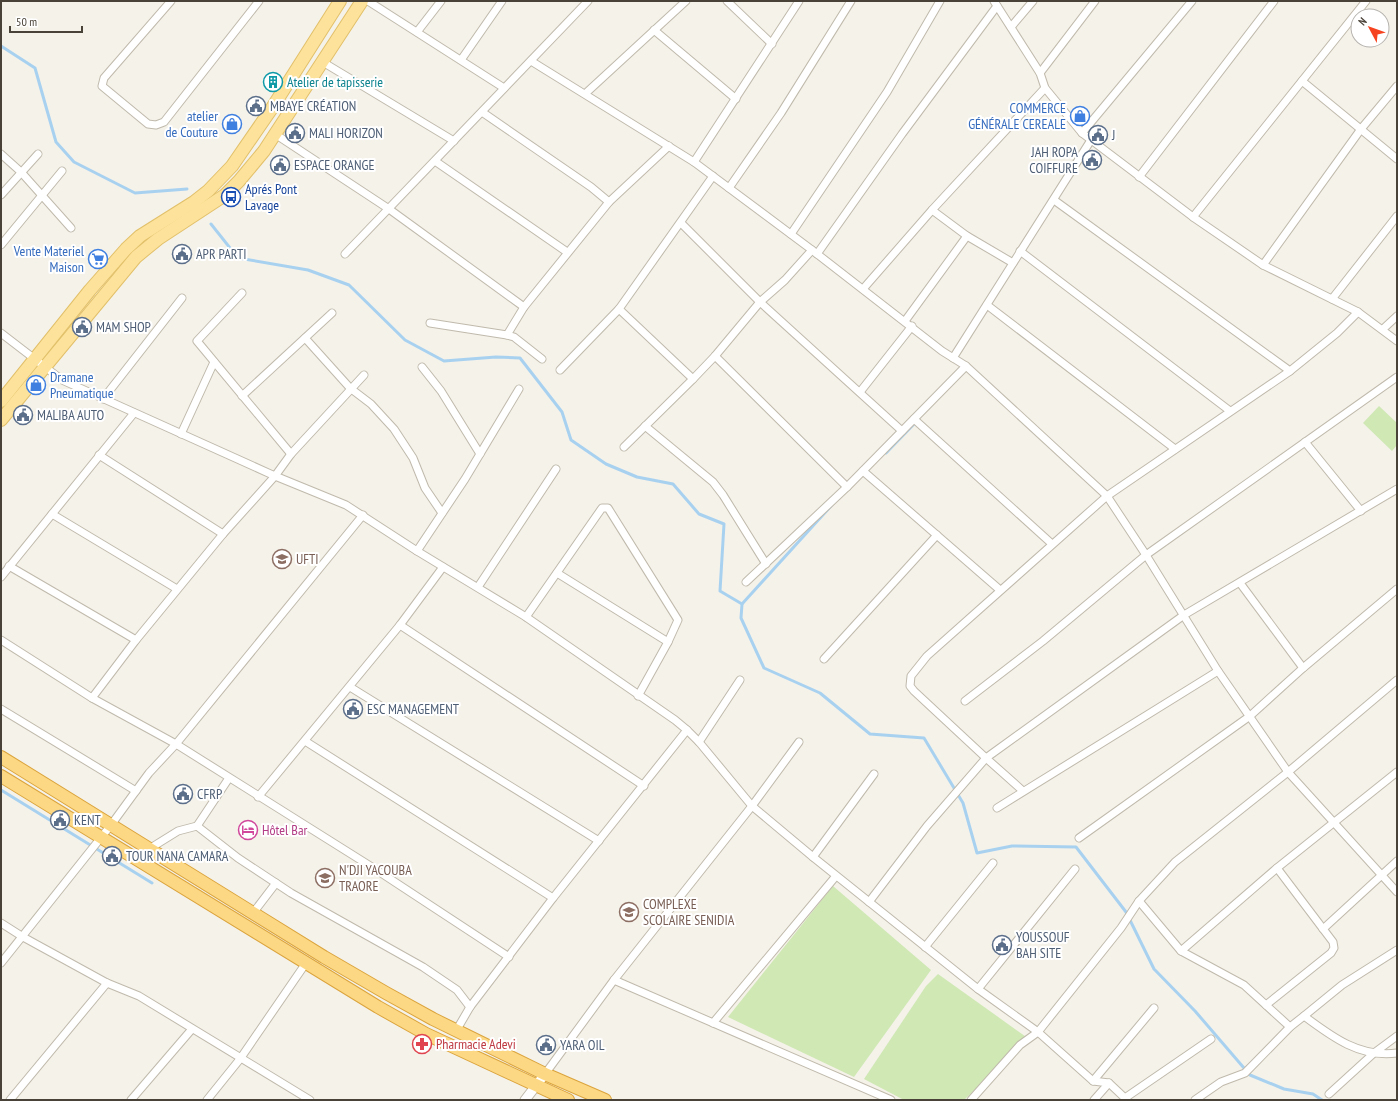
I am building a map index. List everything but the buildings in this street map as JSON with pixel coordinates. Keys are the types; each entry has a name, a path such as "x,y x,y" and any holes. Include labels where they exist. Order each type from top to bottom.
{"highway":[{"path":"1,757 253,913 386,993 456,1031 545,1074 605,1100"},
{"path":"1,776 306,964 426,1034 568,1100"}],"main road":[{"path":"1,420 90,290 126,249 140,236 194,202 208,191 232,166 272,108 340,1"},
{"path":"1,400 40,363 136,257 158,239 225,196 264,151 362,1"}],"street":[{"path":"170,1 104,78 102,86 148,124 156,125 164,122 259,1"},
{"path":"368,1 504,88"},
{"path":"417,32 442,1"},
{"path":"460,60 502,1"},
{"path":"345,254 588,1"},
{"path":"586,93 685,1"},
{"path":"586,93 685,1"},
{"path":"727,1 772,44"},
{"path":"694,162 799,1"},
{"path":"729,188 781,113 851,1"},
{"path":"791,234 887,92 939,1"},
{"path":"1011,27 1033,1"},
{"path":"1040,73 1095,1"},
{"path":"1082,133 1192,1"},
{"path":"1139,176 1274,1"},
{"path":"1193,217 1366,1"},
{"path":"624,447 715,356 760,302 815,252 996,3 1040,73 1045,88 1082,133 1193,217 1263,265 1358,312 1383,329 1397,341"},
{"path":"654,30 736,99"},
{"path":"322,61 454,141"},
{"path":"531,61 586,93 694,162 815,252 953,358 966,366 1107,496 1146,554 1218,671 1288,772 1397,892"},
{"path":"1302,81 1397,159"},
{"path":"1263,265 1361,129 1397,86"},
{"path":"863,289 932,210 1045,88"},
{"path":"482,112 591,187 609,202"},
{"path":"275,134 389,209 524,306"},
{"path":"953,358 1091,140"},
{"path":"507,335 524,306 609,202 669,146"},
{"path":"1,154 21,172 71,228"},
{"path":"1,195 38,154"},
{"path":"434,161 567,252"},
{"path":"1,245 62,171"},
{"path":"560,370 619,309 713,176"},
{"path":"1054,200 1290,371"},
{"path":"932,210 967,236 1013,262"},
{"path":"1332,299 1397,216"},
{"path":"681,223 760,302 902,431"},
{"path":"905,321 967,236"},
{"path":"1020,252 1230,411"},
{"path":"242,293 196,341 291,454"},
{"path":"103,399 182,298"},
{"path":"987,305 1175,449"},
{"path":"619,309 693,379"},
{"path":"1023,791 914,691 909,682 911,676 927,656 1107,496 1290,371 1337,333 1358,312"},
{"path":"242,396 332,313"},
{"path":"1383,329 1397,316"},
{"path":"430,322 514,337 542,359"},
{"path":"860,392 912,326"},
{"path":"1,333 62,380 275,476 346,505 417,551 526,617 638,696 675,720 699,742 752,806 836,876 978,989 1038,1032 1093,1081 1109,1083 1126,1099 1211,1039"},
{"path":"305,338 350,388 372,404 394,429 413,458 425,488 442,513"},
{"path":"715,356 847,487"},
{"path":"182,434 214,362"},
{"path":"746,582 864,471 966,366"},
{"path":"422,367 440,391 480,454"},
{"path":"92,698 136,640 223,534 275,476 291,454 350,388 364,375"},
{"path":"965,701 1043,641 1146,554 1397,378"},
{"path":"417,551 480,454 519,389"},
{"path":"1,577 134,413"},
{"path":"914,419 1052,544"},
{"path":"645,426 713,482 723,494 766,564"},
{"path":"1305,442 1361,511"},
{"path":"100,455 223,534"},
{"path":"478,587 556,469"},
{"path":"864,471 1000,590"},
{"path":"869,902 927,826 986,758 1184,615 1397,489"},
{"path":"526,617 602,508 608,508 678,620 668,642 638,696"},
{"path":"52,514 177,589"},
{"path":"1,963 111,825 149,773 176,744 363,515"},
{"path":"824,659 937,535"},
{"path":"10,566 136,640"},
{"path":"258,797 400,625 443,567"},
{"path":"557,573 668,642"},
{"path":"1240,583 1303,668"},
{"path":"1079,838 1250,716 1303,668 1397,590"},
{"path":"400,625 644,786"},
{"path":"1,640 92,698 176,744 258,797 375,869 509,956"},
{"path":"997,808 1218,671"},
{"path":"699,742 740,680"},
{"path":"971,1100 1020,1045 1038,1032 1121,928 1139,901 1175,862 1288,772 1397,680"},
{"path":"350,686 599,841"},
{"path":"1,709 136,791"},
{"path":"456,1031 470,1006 687,730"},
{"path":"305,741 554,898"},
{"path":"525,1100 614,980 752,806 799,742"},
{"path":"1181,951 1277,868 1334,824 1397,772"},
{"path":"813,857 874,774"},
{"path":"149,849 178,831 197,826 229,778"},
{"path":"197,826 238,858 276,883 423,967 457,990 470,1006"},
{"path":"1323,929 1381,874 1397,861"},
{"path":"925,947 994,864"},
{"path":"1266,1005 1331,954 1334,948 1333,942 1277,868"},
{"path":"978,989 1075,869"},
{"path":"713,1023 836,876"},
{"path":"253,913 276,883"},
{"path":"1139,901 1181,951 1244,985 1290,1028"},
{"path":"1,924 107,983 139,996 308,1100"},
{"path":"1195,1100 1221,1082 1245,1073 1290,1028 1342,985 1397,950"},
{"path":"207,1100 240,1059 306,964"},
{"path":"614,980 891,1100"},
{"path":"10,1100 107,983"},
{"path":"1093,1081 1154,1008"},
{"path":"1304,1016 1336,1040 1361,1051 1374,1053 1397,1053"},
{"path":"131,1100 192,1029"},
{"path":"1329,1094 1374,1053 1397,1036"},
{"path":"1094,1100 1109,1083"}],"green space":[{"path":"1379,406 1397,423 1397,445 1392,451 1363,423"},
{"path":"833,886 931,970 854,1077 728,1017"},
{"path":"938,974 1029,1039 964,1100 904,1100 864,1079 926,986"}],"waterway":[{"path":"1,46 35,68 56,142 74,162 135,193 187,189"},
{"path":"211,224 238,258 308,270 349,285 405,340 444,361 496,357 520,358 562,412 571,440 606,464 637,477 673,484 699,514 724,524 720,591 742,604 741,618 764,668 820,693 870,734 924,738 963,803 977,853 1012,846 1076,847 1126,912 1154,969 1195,1011 1250,1075 1284,1089 1313,1094 1322,1100"},
{"path":"886,453 914,424"},
{"path":"742,604 831,506"},
{"path":"1,790 152,883"}],"place":[{"name":"Atelier de tapisserie","path":"273,82"},
{"name":"MBAYE CRÉATION","path":"256,106"},
{"name":"COMMERCE GÉNÉRALE CEREALE","path":"1080,116"},
{"name":"atelier de Couture","path":"232,124"},
{"name":"MALI HORIZON","path":"295,133"},
{"name":"J","path":"1098,135"},
{"name":"JAH ROPA COIFFURE","path":"1092,160"},
{"name":"ESPACE ORANGE","path":"280,165"},
{"name":"Aprés Pont Lavage","path":"231,197"},
{"name":"APR PARTI","path":"182,254"},
{"name":"Vente Materiel Maison","path":"98,259"},
{"name":"MAM SHOP","path":"82,327"},
{"name":"Dramane Pneumatique","path":"36,385"},
{"name":"MALIBA AUTO","path":"23,415"},
{"name":"UFTI","path":"282,559"},
{"name":"ESC MANAGEMENT","path":"353,709"},
{"name":"CFRP","path":"183,794"},
{"name":"KENT","path":"60,820"},
{"name":"Hôtel Bar","path":"248,830"},
{"name":"TOUR NANA CAMARA","path":"112,856"},
{"name":"N'DJI YACOUBA TRAORE","path":"325,878"},
{"name":"COMPLEXE SCOLAIRE SENIDIA","path":"629,912"},
{"name":"YOUSSOUF BAH SITE","path":"1002,945"},
{"name":"Pharmacie Adevi","path":"422,1044"},
{"name":"YARA OIL","path":"546,1045"}]}
